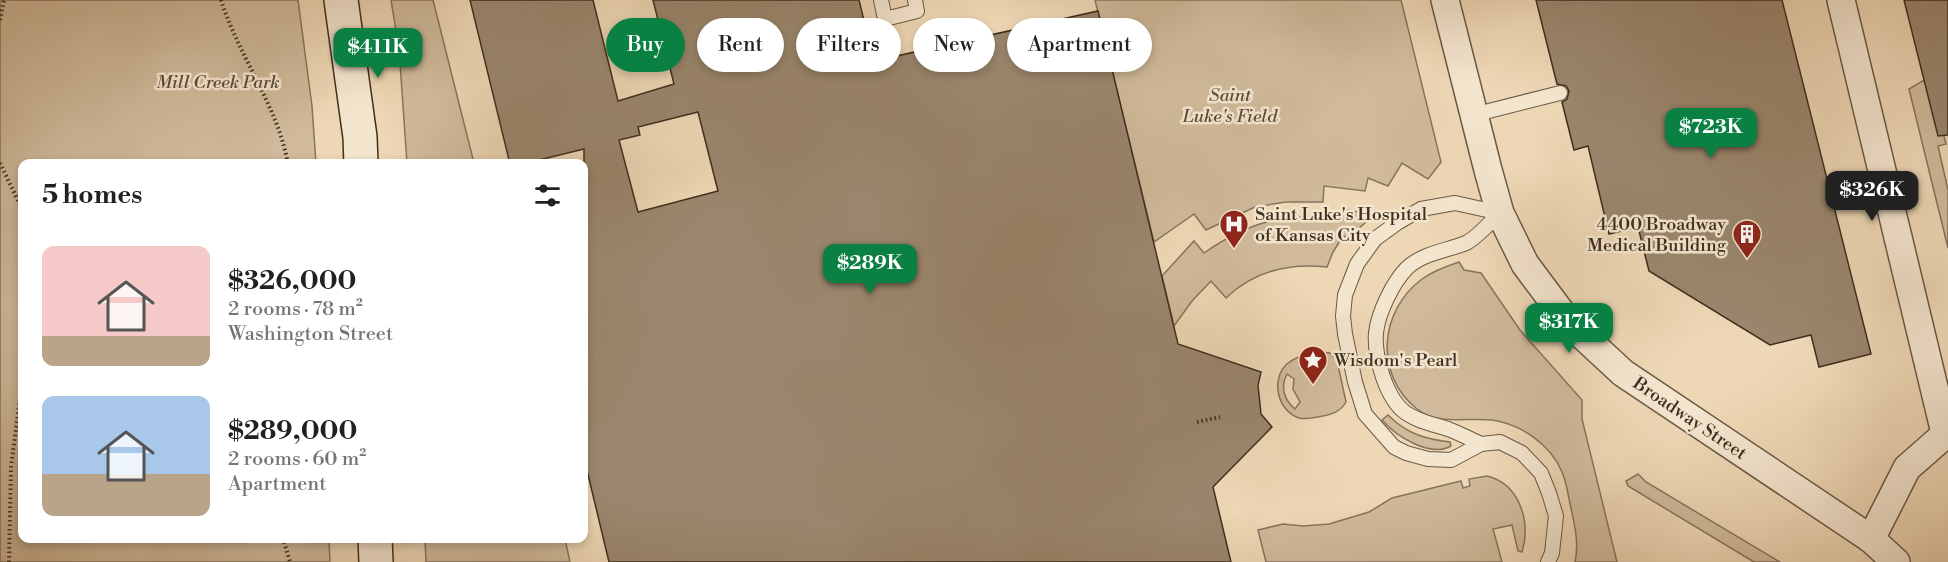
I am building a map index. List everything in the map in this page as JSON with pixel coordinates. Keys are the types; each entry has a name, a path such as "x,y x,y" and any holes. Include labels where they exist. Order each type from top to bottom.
{"main road":[{"path":"341,0 360,137 361,159"},
{"path":"375,543 376,562"}],"street":[{"name":"Broadway Street","path":"1445,0 1500,213 1525,264 1569,322 1623,373 1871,539 1896,562"},
{"path":"1842,0 1947,432 1907,468 1871,539"}],"lane":[{"path":"881,0 885,19 917,11 915,0"},
{"path":"1473,115 1560,93"},
{"path":"1500,213 1455,203 1421,209 1397,223 1375,239 1357,264 1345,295 1342,316 1352,371 1365,414 1394,447 1428,459 1451,460 1481,444 1500,442 1522,453 1541,473 1556,516 1552,553 1548,562"},
{"path":"1481,444 1448,429 1423,423 1403,411 1391,396 1380,363 1376,333 1384,304 1393,286 1408,267 1433,252 1468,242 1500,213"}],"path":[{"path":"221,0 228,21 279,125 287,159"},
{"path":"0,20 5,1"},
{"path":"0,163 18,197"},
{"path":"9,562 12,466 18,417"},
{"path":"1197,422 1220,417"},
{"path":"284,543 290,562"}],"green space":[{"name":"Mill Creek Park","path":"0,0 298,0 312,106 316,159 18,159 18,543 329,543 330,562 0,562"},
{"path":"391,0 433,0 473,159 407,159 399,49"},
{"name":"Saint Luke's Field","path":"1095,0 1401,0 1441,162 1428,179 1402,163 1388,186 1368,178 1365,191 1324,186 1323,202 1286,202 1255,207 1206,230 1194,214 1154,242 1113,72 1152,72 1152,18 1099,18"},
{"path":"1924,80 1939,117 1946,144 1938,146 1948,190 1948,248 1909,89"},
{"path":"1342,209 1371,214 1370,218 1349,238 1343,236 1327,267 1300,266 1273,271 1248,281 1226,298 1211,281 1192,301 1174,326 1162,276 1194,241 1204,253 1253,226 1285,218 1340,220"},
{"path":"1459,262 1464,270 1481,273 1520,330 1582,400 1582,419 1617,562 1575,562 1576,535 1564,476 1557,462 1534,437 1503,422 1482,419 1453,420 1425,414 1403,395 1394,379 1388,361 1387,343 1390,325 1397,308 1408,292 1422,279 1435,271"},
{"path":"1319,352 1330,353 1337,360 1346,402 1339,410 1330,414 1308,419 1299,418 1285,409 1281,401 1278,394 1279,377 1282,369 1291,361","holes":["1287,374 1294,379 1293,389 1300,402 1295,409 1288,402 1284,388"]},
{"path":"1388,415 1409,431 1424,437 1450,442 1451,446 1433,449 1414,443 1396,433 1382,420"},
{"path":"1638,474 1646,482 1780,562 1754,562 1628,486 1626,481"},
{"path":"1487,476 1508,487 1515,496 1524,517 1522,552 1518,551 1512,525 1493,529 1502,562 1266,562 1258,530 1283,524 1303,526 1329,524 1369,512 1392,498 1461,481 1463,488 1470,486 1469,479"},
{"path":"425,543 566,543 570,562 426,562"}],"building":[{"path":"470,0 593,0 606,53 606,72 611,72 618,101 674,84 671,72 685,72 685,18 658,18 653,0 859,0 863,18 796,18 796,72 901,72 901,55 913,52 913,72 995,72 995,34 1007,31 1007,72 1113,72 1178,344 1261,372 1258,385 1261,414 1272,427 1213,487 1231,562 609,562 588,475 588,159 584,159 584,149 543,159 509,159","holes":["698,112 718,191 638,212 619,140 640,135 638,127"]},
{"path":"1536,0 1782,0 1871,354 1819,367 1811,335 1770,345 1649,271 1638,227 1609,234 1588,146 1574,150 1562,102 1567,99 1569,91 1566,86 1557,84"},
{"path":"1904,0 1948,0 1948,135 1938,136"},
{"path":"1098,11 1100,18 1067,18"}],"place":[{"name":"Saint Luke's Hospital of Kansas City","path":"1234,250"},
{"name":"4400 Broadway Medical Building","path":"1747,260"},
{"name":"Wisdom's Pearl","path":"1313,386"}]}
